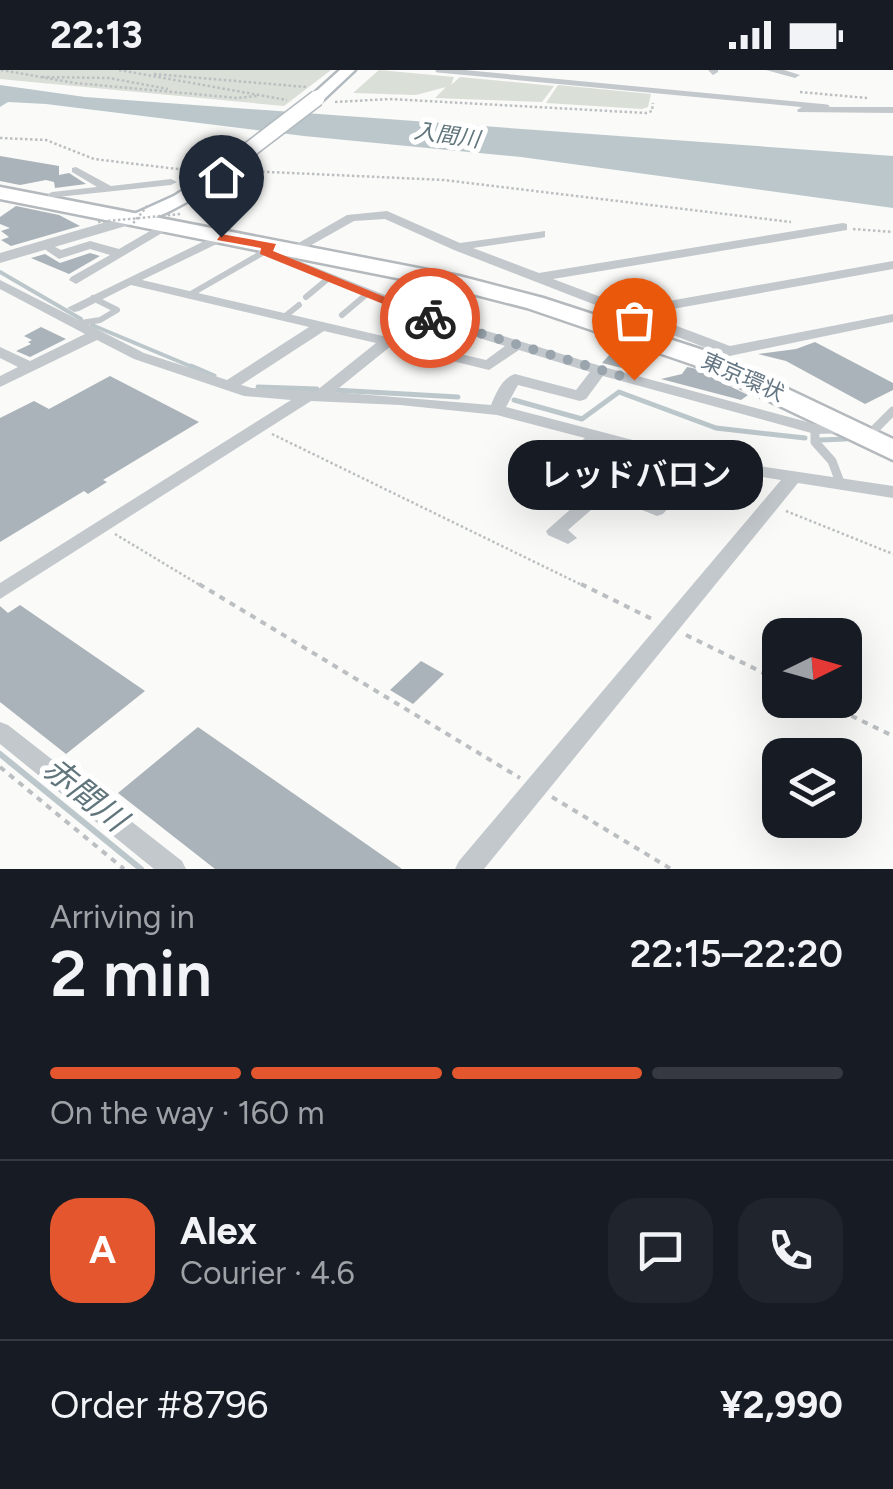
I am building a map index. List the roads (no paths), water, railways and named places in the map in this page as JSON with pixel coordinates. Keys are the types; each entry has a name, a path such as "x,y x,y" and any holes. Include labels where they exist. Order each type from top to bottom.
{"highway":[{"name":"東京環状","path":"4,192 301,245 542,297 721,352 879,426 893,451"},
{"name":"東京環状","path":"4,192 52,196 268,249 458,284 584,317 879,426"}],"main road":[{"path":"148,218 320,96 348,70"}],"street":[{"path":"770,70 795,75"},
{"path":"802,110 893,110"},
{"path":"76,170 110,189"},
{"path":"52,196 171,182"},
{"path":"301,245 351,218 387,215 721,352 893,318"},
{"path":"0,258 148,218"},
{"path":"76,280 121,254 148,218"},
{"path":"539,278 843,228"},
{"path":"458,247 541,234"},
{"path":"74,316 94,298 221,237"},
{"path":"46,246 59,255 90,245 121,254"},
{"path":"268,249 368,293 516,346 598,370 815,429 879,426"},
{"path":"628,313 893,265"},
{"path":"130,281 489,366 516,346"},
{"path":"0,284 54,313 74,316 95,336 172,370 250,393 400,400 497,410 698,462 893,492"},
{"path":"228,386 320,326"},
{"path":"0,382 95,336"},
{"path":"0,592 257,427 311,397 387,342"},
{"path":"0,352 30,367"},
{"path":"497,410 515,379 580,396 598,370"},
{"path":"598,436 556,468 657,510 698,462"},
{"path":"468,869 792,478"},
{"path":"568,538 555,531 604,488"},
{"path":"0,731 173,869"}],"lane":[{"path":"438,70 828,107"},
{"path":"189,295 268,249"},
{"path":"306,297 330,278"},
{"path":"342,315 368,293"},
{"path":"74,316 100,320 117,310 94,298"},
{"path":"284,317 299,305"},
{"path":"815,429 815,442 832,461 841,485"}],"water":[{"name":"入間川","path":"0,85 85,97 893,156 893,208 521,157 304,136 46,104 8,102 0,107"}],"waterway":[{"path":"0,272 81,319"},
{"path":"92,325 197,369"},
{"path":"191,366 214,376"},
{"path":"258,387 317,389"},
{"path":"334,390 458,397"},
{"path":"514,400 582,419 619,392 716,428 805,438"},
{"path":"820,440 846,439"},
{"name":"赤間川","path":"0,754 141,869"}],"place":[{"name":"レッドバロン","path":"634,380"}]}
